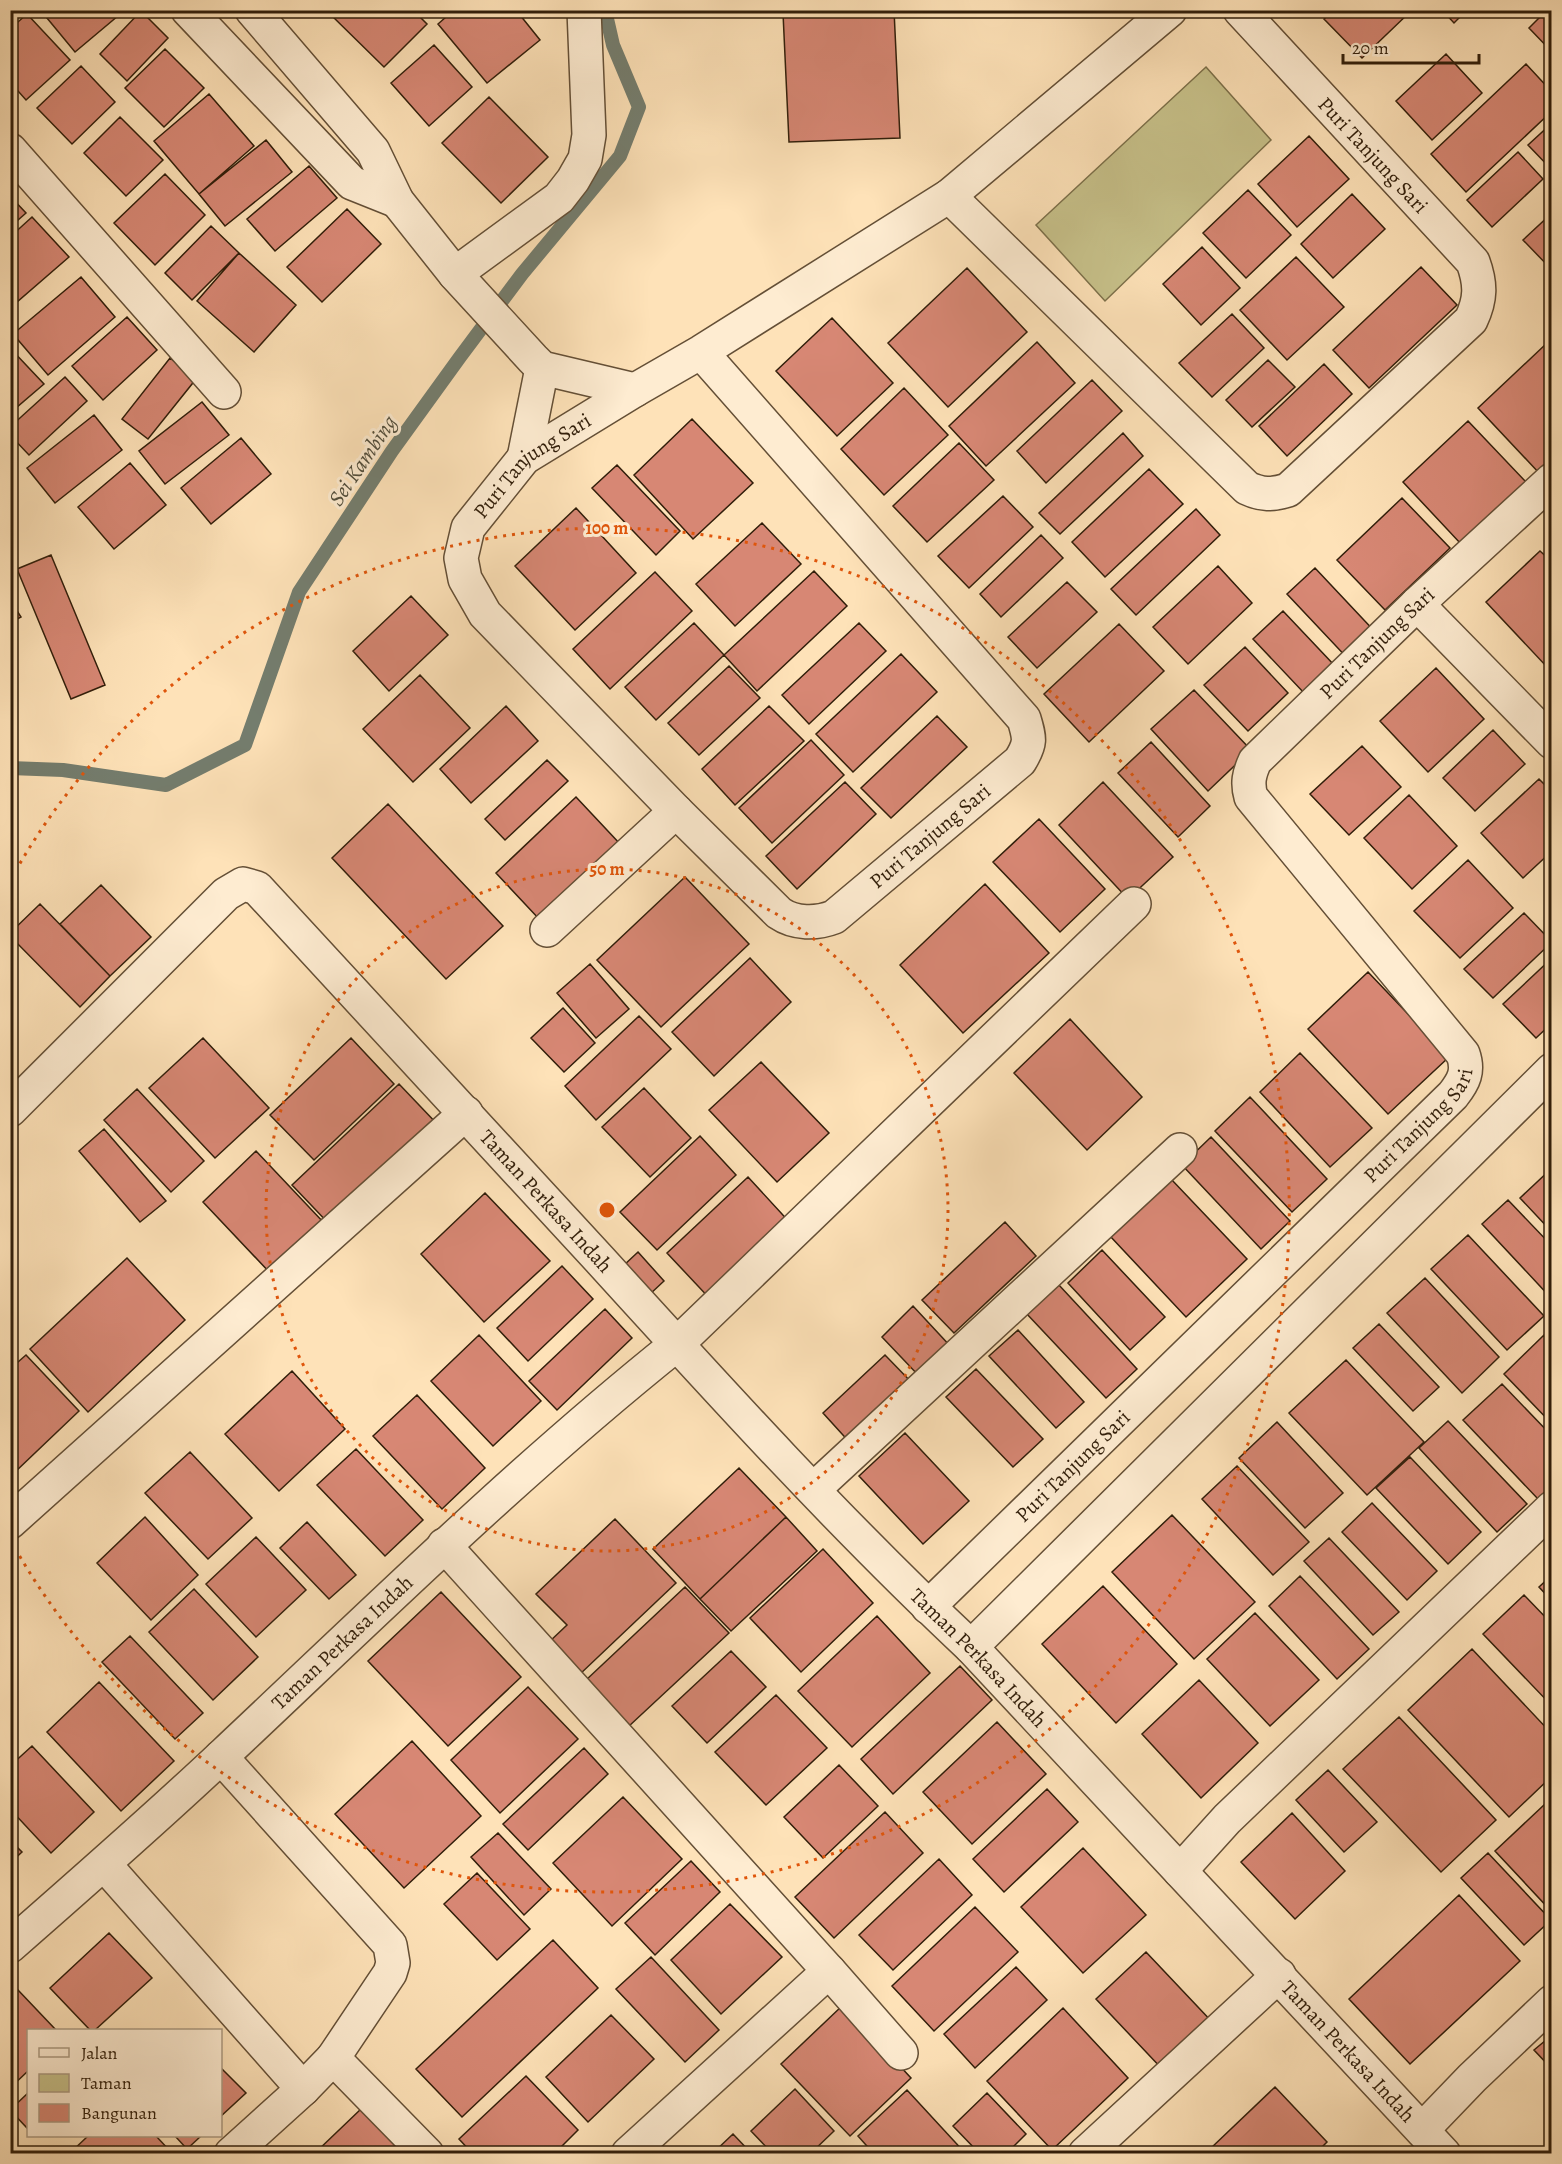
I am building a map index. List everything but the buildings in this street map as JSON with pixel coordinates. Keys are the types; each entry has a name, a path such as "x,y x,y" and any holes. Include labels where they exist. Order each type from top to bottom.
{"street":[{"path":"188,10 352,183 397,201"},
{"path":"252,10 373,151 397,201 455,274 531,357 635,390"},
{"path":"455,274 559,198 585,159 589,135 584,10"},
{"name":"Puri Tanjung Sari","path":"701,352 1024,719 1028,732 1029,746 1020,761 834,917 822,922 799,921 779,913 676,812 485,614 465,579 461,558 468,528 524,458 701,352 949,196 1170,10"},
{"name":"Puri Tanjung Sari","path":"949,196 1247,488 1259,494 1273,495 1288,490 1471,320 1480,293 1479,279 1473,262 1240,10"},
{"path":"10,150 224,392"},
{"path":"524,458 531,357"},
{"name":"Puri Tanjung Sari","path":"928,1607 1461,1084 1467,1066 1464,1054 1251,796 1248,786 1255,761 1417,604 1551,480"},
{"path":"1417,604 1551,742"},
{"path":"547,930 676,812"},
{"name":"Taman Perkasa Indah","path":"10,1110 226,894 243,884 257,888 466,1113 699,1370 928,1607 971,1647 1444,2154"},
{"path":"676,1344 1134,904"},
{"path":"971,1647 1551,1070"},
{"path":"10,1522 466,1113"},
{"path":"814,1489 1180,1150"},
{"name":"Taman Perkasa Indah","path":"10,1946 221,1757 444,1545 636,1376 676,1344"},
{"path":"1180,1871 1227,1819 1551,1508"},
{"path":"444,1545 901,2053"},
{"path":"221,1757 390,1945 393,1963 390,1973 333,2058 303,2089 231,2154"},
{"path":"104,1864 303,2089"},
{"path":"628,2154 829,1971"},
{"name":"Taman Perkasa Indah","path":"1085,2154 1279,1975"},
{"path":"1422,2130 1551,2002"},
{"path":"333,2058 427,2154"}],"green space":[{"path":"1206,67 1271,140 1105,301 1036,225"}],"waterway":[{"name":"Sei Kambing","path":"10,768 63,770 166,785 245,745 299,592 392,451 460,357 522,274 620,156 639,107 613,45 605,10"}]}
